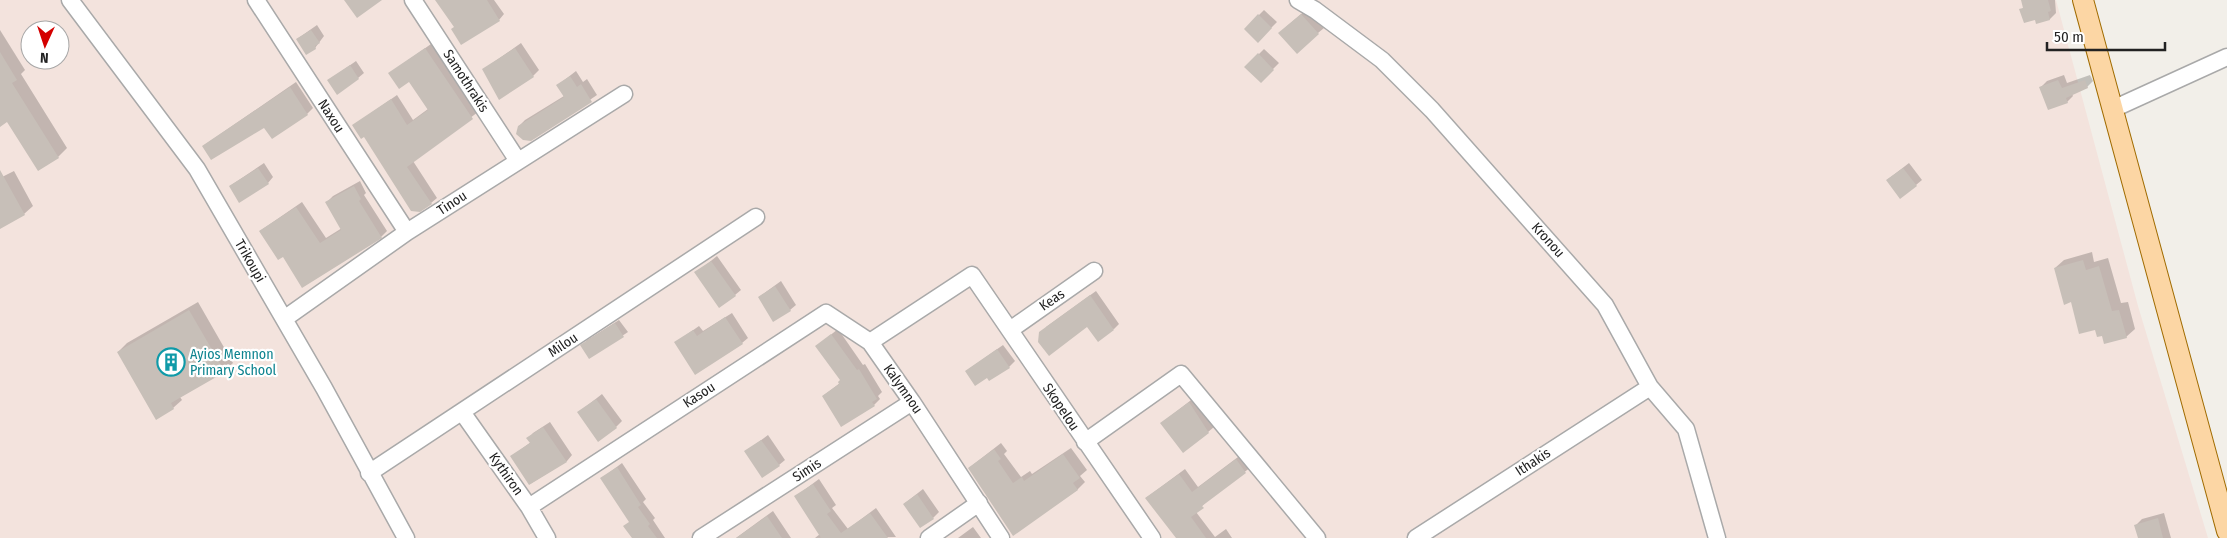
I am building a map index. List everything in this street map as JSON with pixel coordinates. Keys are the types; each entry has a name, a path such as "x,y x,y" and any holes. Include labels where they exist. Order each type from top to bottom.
{"main road":[{"path":"2083,0 2227,532"}],"street":[{"name":"Trikoupi","path":"70,0 197,169 284,319 406,538"},
{"name":"Naxou","path":"256,0 407,232"},
{"name":"Samothrakis","path":"413,0 518,161"},
{"name":"Kronou","path":"1298,0 1315,10 1382,60 1432,110 1604,305 1650,387 1686,429 1717,538"},
{"path":"2113,109 2227,57"},
{"name":"Tinou","path":"284,319 407,232 624,94"},
{"name":"Milou","path":"368,472 756,217"},
{"name":"Keas","path":"1010,330 1094,270"},
{"name":"Skopelou","path":"870,342 972,275 1152,538"},
{"name":"Kasou","path":"529,507 826,313 870,342"},
{"name":"Kalymnou","path":"870,342 912,402 1001,538"},
{"path":"1085,442 1181,374 1318,538"},
{"name":"Ithakis","path":"1416,538 1650,387"},
{"name":"Simis","path":"701,538 912,402"},
{"name":"Kythiron","path":"462,412 529,507 547,538"},
{"path":"928,538 979,503"}],"shaded area":[{"path":"0,0 2056,0 2138,306 2208,538 0,538"}],"building":[{"path":"344,0 382,0 357,18"},
{"path":"435,0 487,0 500,21 461,45 451,29 454,27"},
{"path":"2021,0 2048,0 2051,11 2048,12 2050,20 2036,24 2035,20 2024,23 2019,9 2023,8"},
{"path":"1258,14 1272,28 1258,43 1244,29"},
{"path":"1301,14 1319,34 1297,54 1278,33"},
{"path":"311,30 320,43 315,46 316,49 306,55 296,39"},
{"path":"425,48 473,119 407,167 432,204 420,212 411,211 364,137 361,139 352,125 391,99 407,125 428,110 409,82 399,89 388,73"},
{"path":"515,48 534,77 499,100 482,69"},
{"path":"0,52 17,80 12,83 59,158 38,171 7,122 0,127"},
{"path":"1258,53 1274,70 1261,83 1244,67"},
{"path":"350,65 359,79 337,95 327,80"},
{"path":"570,76 577,87 581,84 592,102 531,141 523,140 516,134 518,126 564,97 556,85"},
{"path":"2058,80 2062,88 2085,80 2088,88 2066,98 2068,103 2048,110 2039,87"},
{"path":"290,87 308,115 272,139 264,128 211,160 202,146"},
{"path":"258,168 269,184 239,203 229,186"},
{"path":"1903,168 1917,186 1900,199 1886,180"},
{"path":"0,170 25,215 0,229"},
{"path":"354,186 361,199 359,201 382,238 302,288 283,257 278,260 259,231 296,207 320,243 341,230 325,202"},
{"path":"2083,260 2086,270 2099,266 2112,311 2119,310 2127,338 2104,344 2102,336 2097,337 2095,330 2079,334 2071,302 2064,305 2054,268"},
{"path":"711,261 736,296 719,308 694,272"},
{"path":"775,286 791,311 773,322 758,297"},
{"path":"1090,295 1114,330 1098,342 1087,327 1049,356 1038,342 1039,332"},
{"name":"Ayios Memnon Primary School","path":"189,310 225,372 171,403 174,409 156,420 117,352"},
{"path":"725,317 743,344 695,375 674,342 693,330 697,336"},
{"path":"615,323 624,337 589,359 580,345"},
{"path":"831,334 857,370 859,369 877,399 872,402 875,406 841,427 822,396 839,384 840,380 815,346"},
{"path":"997,349 1010,368 989,381 987,378 975,386 965,371"},
{"path":"596,399 617,428 598,442 577,412"},
{"path":"1189,402 1209,433 1183,453 1160,423"},
{"path":"543,427 567,462 529,485 510,456 530,443 526,438"},
{"path":"761,440 780,466 762,478 744,451"},
{"path":"994,449 1001,459 998,461 1013,483 1022,477 1024,481 1063,454 1080,478 1073,483 1078,490 1013,536 968,468"},
{"path":"1236,459 1246,473 1202,506 1204,508 1191,517 1206,538 1176,538 1145,498 1179,474 1192,492"},
{"path":"617,467 641,505 638,507 657,538 632,538 623,526 629,522 600,478"},
{"path":"813,484 831,511 827,514 841,533 870,513 888,538 821,538 794,496"},
{"path":"917,494 934,519 920,528 903,504"},
{"path":"767,516 782,538 736,538 760,521"},
{"path":"2158,518 2163,538 2138,538 2134,525"}],"place":[{"name":"Ayios Memnon Primary School","path":"171,362"}]}
